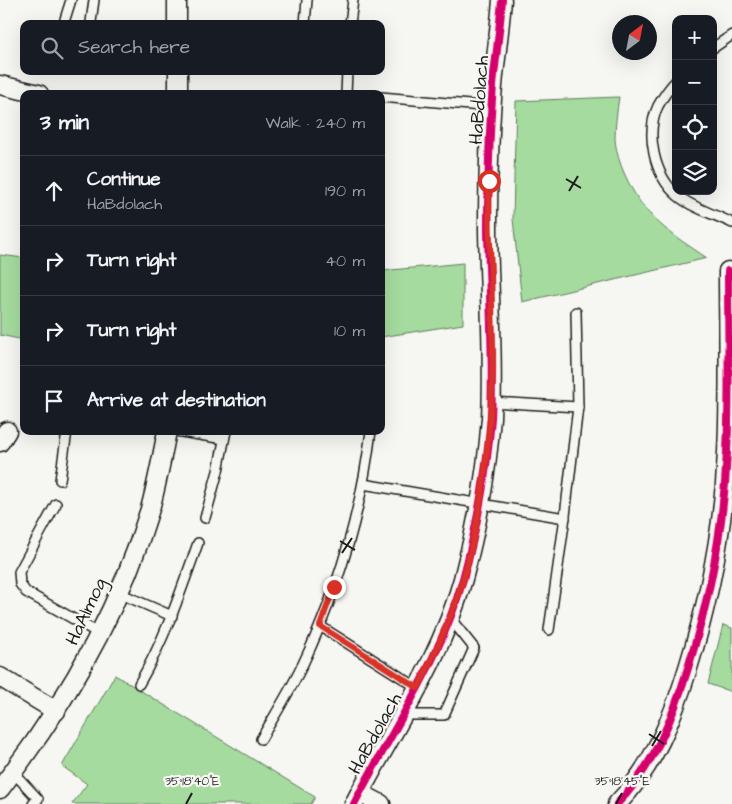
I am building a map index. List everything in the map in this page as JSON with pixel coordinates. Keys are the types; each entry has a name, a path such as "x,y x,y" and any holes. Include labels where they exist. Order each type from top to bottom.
{"street":[{"path":"177,0 177,20"},
{"name":"HaBdolach","path":"357,798 418,688 450,618 463,580 479,505 490,428 492,339 488,223 492,107 502,0"},
{"path":"178,75 178,90"},
{"path":"0,85 21,90"},
{"path":"617,804 640,776 663,736 678,702 708,598 718,546 728,452 730,303 728,271"},
{"name":"HaAlmog","path":"0,789 56,711 100,634 119,593 150,508 166,435"},
{"path":"0,677 56,711"},
{"path":"357,798 381,804"}],"lane":[{"path":"65,19 71,0"},
{"path":"91,20 94,0"},
{"path":"305,20 307,0"},
{"path":"350,20 353,0"},
{"path":"717,45 732,35"},
{"path":"346,75 346,90"},
{"path":"672,87 658,107 652,140 656,162 663,180 677,195 696,207 732,223"},
{"path":"385,97 492,107"},
{"path":"549,630 578,407 576,312"},
{"path":"491,402 578,407"},
{"path":"60,480 66,435"},
{"path":"205,518 218,471 225,435"},
{"path":"261,739 301,667 320,626 347,551 363,484 370,435"},
{"path":"363,484 565,518"},
{"path":"56,504 19,572 20,584 26,592 100,634"},
{"path":"140,684 155,657 172,616 198,543"},
{"path":"119,593 172,616"},
{"path":"403,715 444,715 474,648 450,618"},
{"path":"320,626 418,688"},
{"path":"13,772 38,802"}],"green space":[{"path":"619,97 615,139 621,166 632,190 659,223 681,241 707,258 522,302 513,219 516,101"},
{"path":"0,255 20,258 20,339 0,335"},
{"path":"463,263 463,324 385,336 385,271"},
{"path":"723,625 732,628 732,692 708,684"},
{"path":"115,675 315,797 311,804 72,804 87,784 62,766"}],"cycle path":[{"path":"354,804 429,666 442,638 454,609 463,579 481,499 491,418 492,371 488,230 490,133 492,94 502,0"},
{"path":"617,804 642,774 669,723 696,641 715,561 723,507 727,452 728,271"}],"route":[{"path":"334,587 320,626 418,688 450,618 463,580 473,539 485,464 492,384 488,231 489,181"}]}
